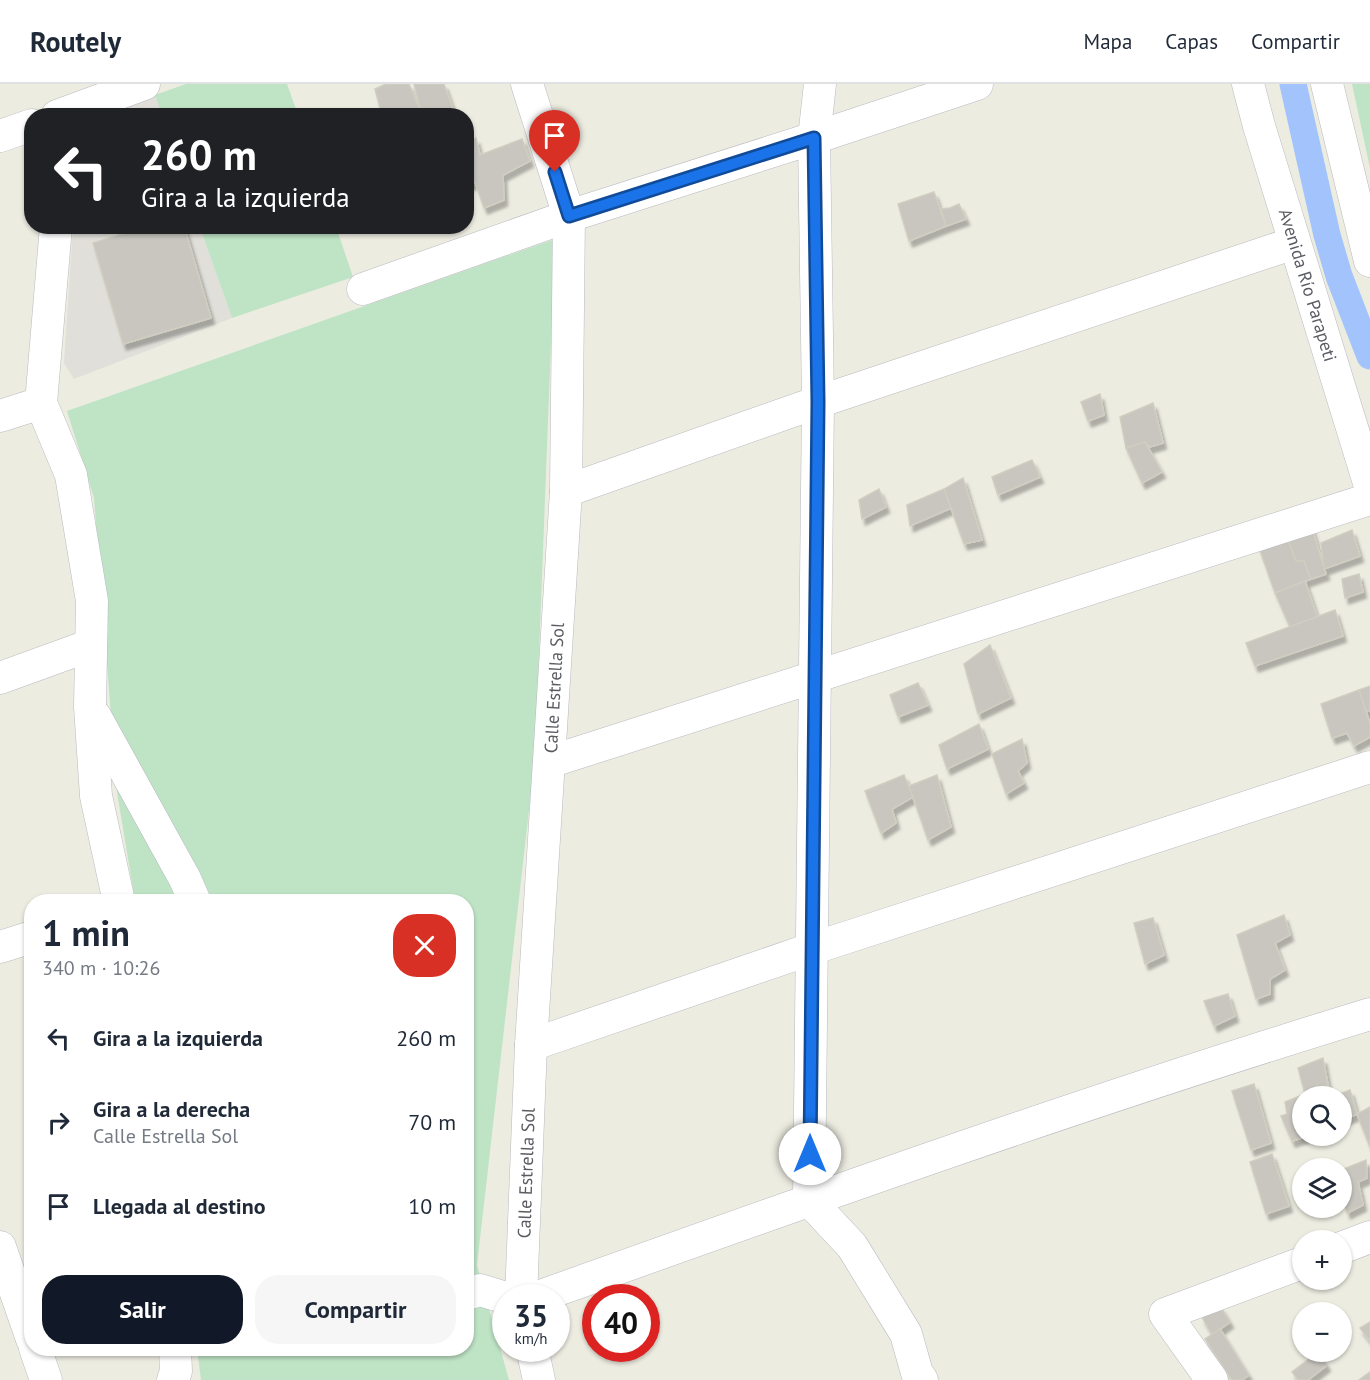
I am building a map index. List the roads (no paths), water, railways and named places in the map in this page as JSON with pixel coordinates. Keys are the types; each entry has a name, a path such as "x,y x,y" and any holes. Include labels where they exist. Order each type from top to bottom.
{"street":[{"path":"64,107 144,84"},
{"name":"Calle Estrella Sol","path":"522,1284 531,1045 566,491 569,216 527,84"},
{"path":"820,84 814,138 818,402 809,1200 852,1246 906,1334 917,1373 922,1380"},
{"path":"363,289 569,216 977,84"},
{"name":"Avenida Río Parapeti","path":"1248,84 1294,243 1370,486"},
{"path":"1327,84 1370,261"},
{"path":"0,136 24,128"},
{"path":"55,234 41,403 71,475 92,601 90,707 96,796 117,894"},
{"path":"566,491 818,402 1294,243"},
{"path":"0,416 41,403"},
{"path":"549,762 1370,499"},
{"path":"0,678 91,645"},
{"path":"90,707 192,894"},
{"path":"531,1045 811,949 1370,767"},
{"path":"0,947 24,940"},
{"path":"570,1285 809,1200 1242,1053 1370,1014"},
{"path":"1352,1244 1370,1237"},
{"path":"0,1247 24,1316"},
{"path":"1212,1380 1165,1314 1292,1267"},
{"path":"474,1291 480,1290 492,1294"},
{"path":"38,1356 46,1380"},
{"path":"172,1380 176,1371 175,1356"},
{"path":"535,1362 539,1380"}],"waterway":[{"path":"1293,84 1327,235 1339,276 1370,356"}]}
